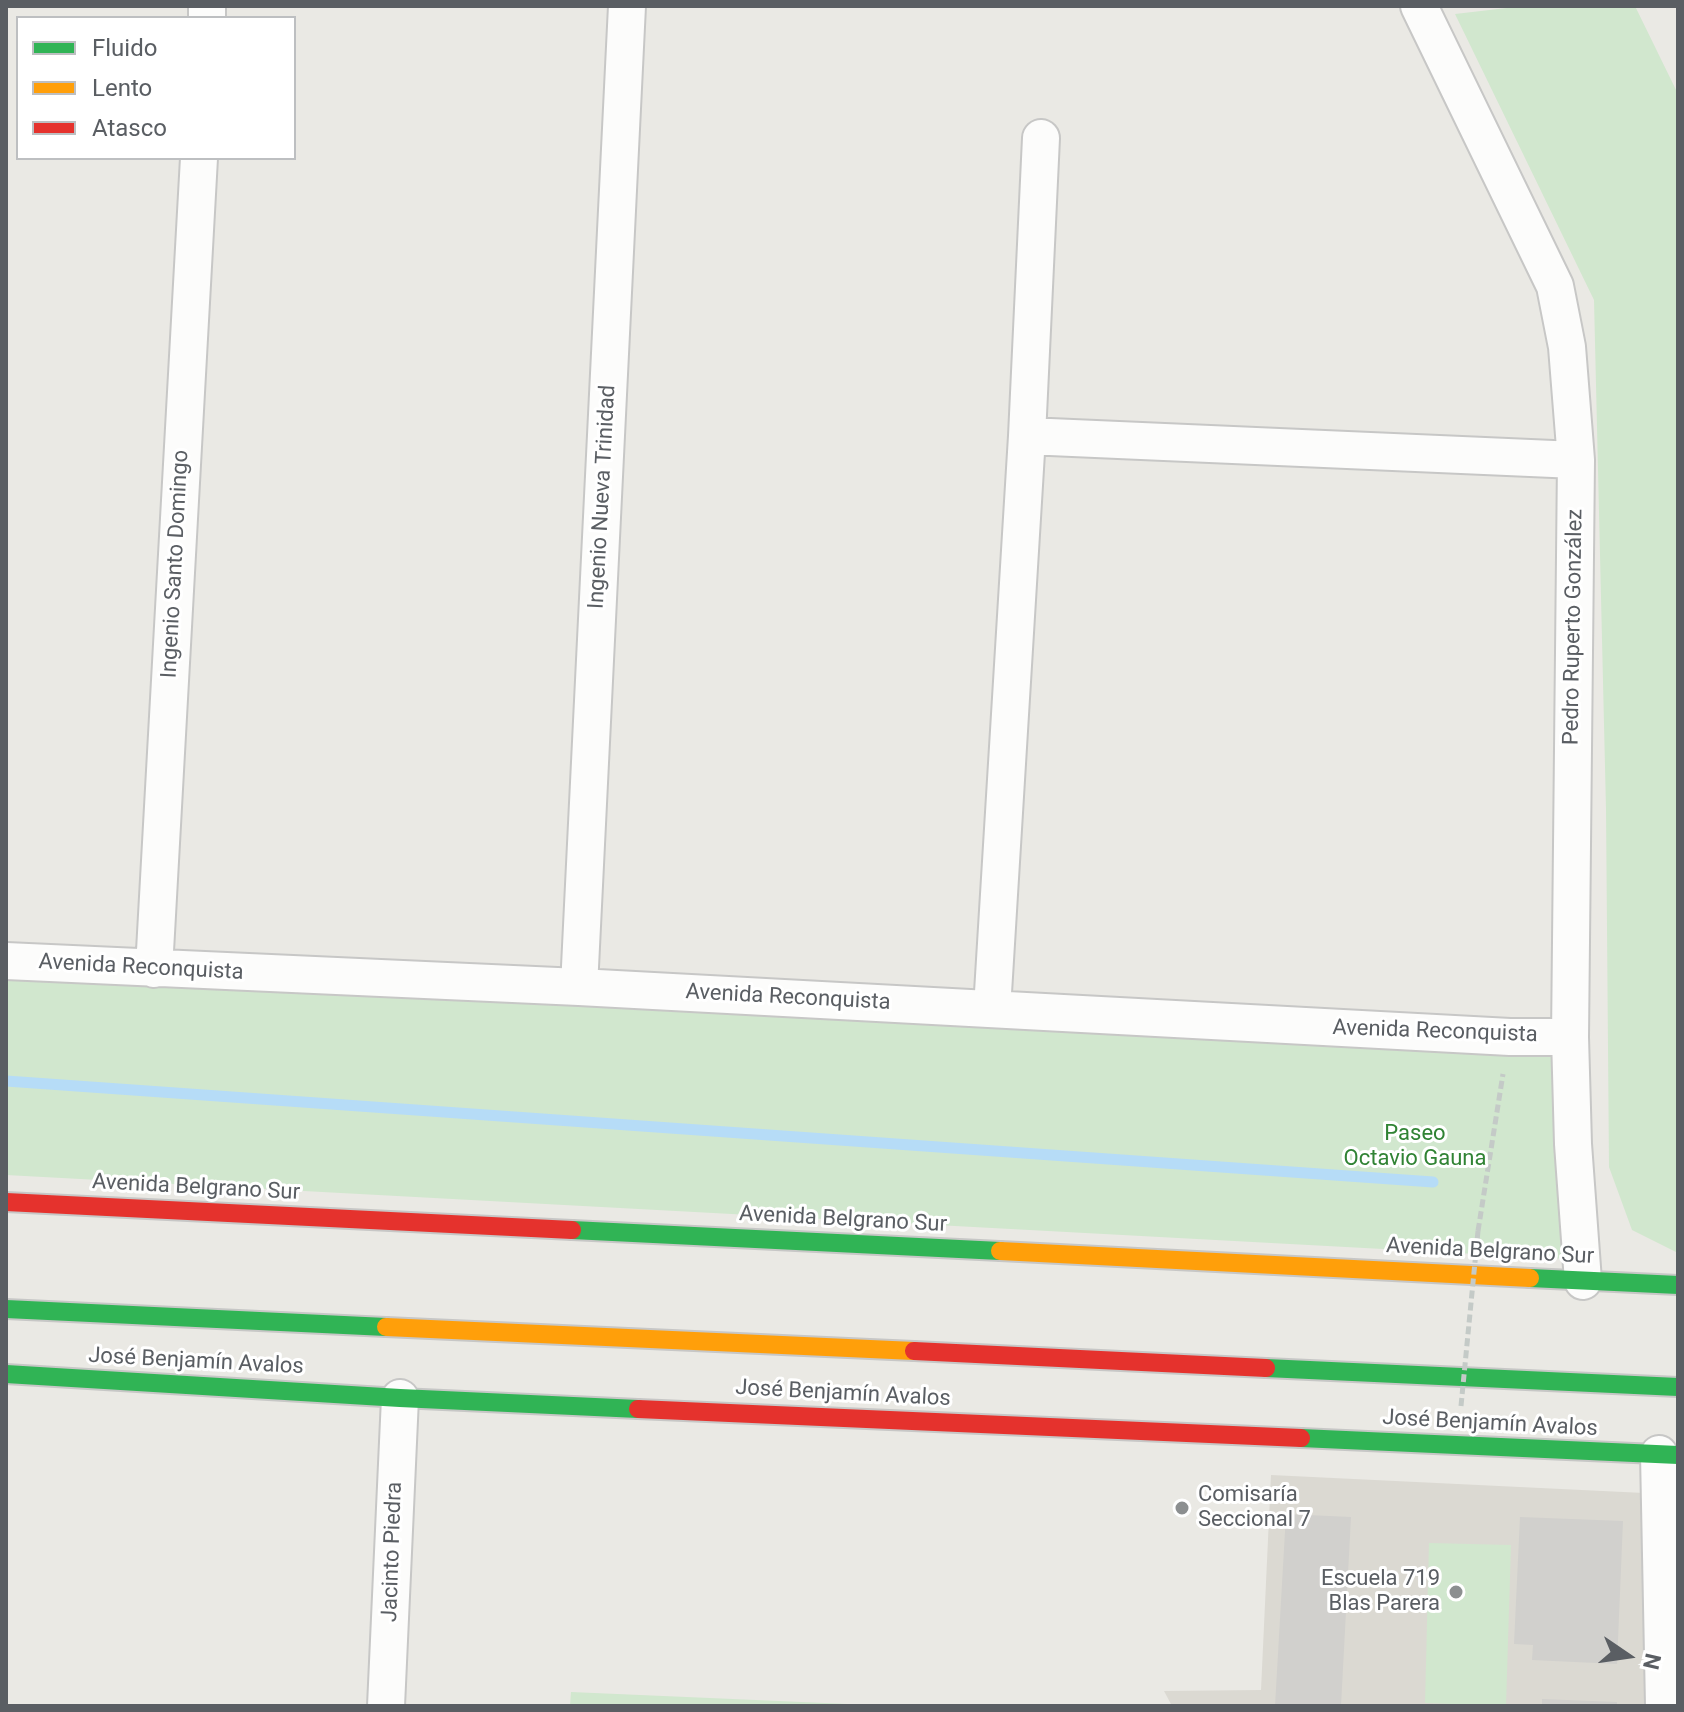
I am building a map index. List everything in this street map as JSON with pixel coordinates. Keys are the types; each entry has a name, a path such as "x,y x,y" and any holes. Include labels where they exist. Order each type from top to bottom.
{"main road":[{"name":"Avenida Belgrano Sur","path":"6,1202 1678,1285"},
{"path":"6,1309 1678,1387"},
{"name":"José Benjamín Avalos","path":"6,1374 400,1398 1669,1454"}],"street":[{"name":"Ingenio Nueva Trinidad","path":"579,987 627,6"},
{"name":"Pedro Ruperto González","path":"1419,6 1555,286 1567,347 1576,460 1570,1037 1573,1144 1583,1281"},
{"path":"992,1009 1027,436 1041,138"},
{"name":"Ingenio Santo Domingo","path":"154,969 199,160"},
{"path":"1027,436 1576,460"},
{"name":"Avenida Reconquista","path":"6,961 579,987 1510,1037 1570,1037"},
{"name":"Jacinto Piedra","path":"386,1706 400,1398"},
{"path":"1664,1706 1669,1454"}],"path":[{"path":"1461,1406 1478,1231 1510,1037"}],"shaded area":[{"name":"Escuela 719 Blas Parera","path":"1271,1475 1644,1493 1647,1706 1172,1706 1164,1691 1261,1690"}],"green space":[{"path":"1524,6 1635,6 1678,94 1678,1253 1632,1230 1609,1167 1606,809 1594,300 1455,14"},
{"name":"Paseo Octavio Gauna","path":"6,977 1559,1050 1569,1259 6,1175"},
{"path":"1429,1543 1511,1545 1506,1706 1425,1703"},
{"path":"571,1692 894,1706 570,1706"}],"building":[{"path":"1286,1514 1351,1517 1341,1706 1275,1706"},
{"path":"1520,1517 1623,1521 1617,1664 1532,1660 1533,1645 1514,1644"},
{"path":"1542,1699 1617,1702 1617,1706 1542,1706"}],"waterway":[{"path":"6,1081 1433,1182"}],"traffic: fast":[{"path":"572,1230 1000,1251"},
{"path":"1530,1278 1678,1285"},
{"path":"6,1309 386,1327"},
{"path":"1266,1368 1678,1387"},
{"path":"6,1374 638,1409"},
{"path":"1301,1438 1678,1455"}],"traffic: slow":[{"path":"1000,1251 1530,1278"},
{"path":"386,1327 914,1351"}],"traffic: jam":[{"path":"6,1202 572,1230"},
{"path":"914,1351 1266,1368"},
{"path":"638,1409 1301,1438"}],"place":[{"name":"Comisaría Seccional 7","path":"1182,1508"},
{"name":"Escuela 719 Blas Parera","path":"1456,1592"}]}
